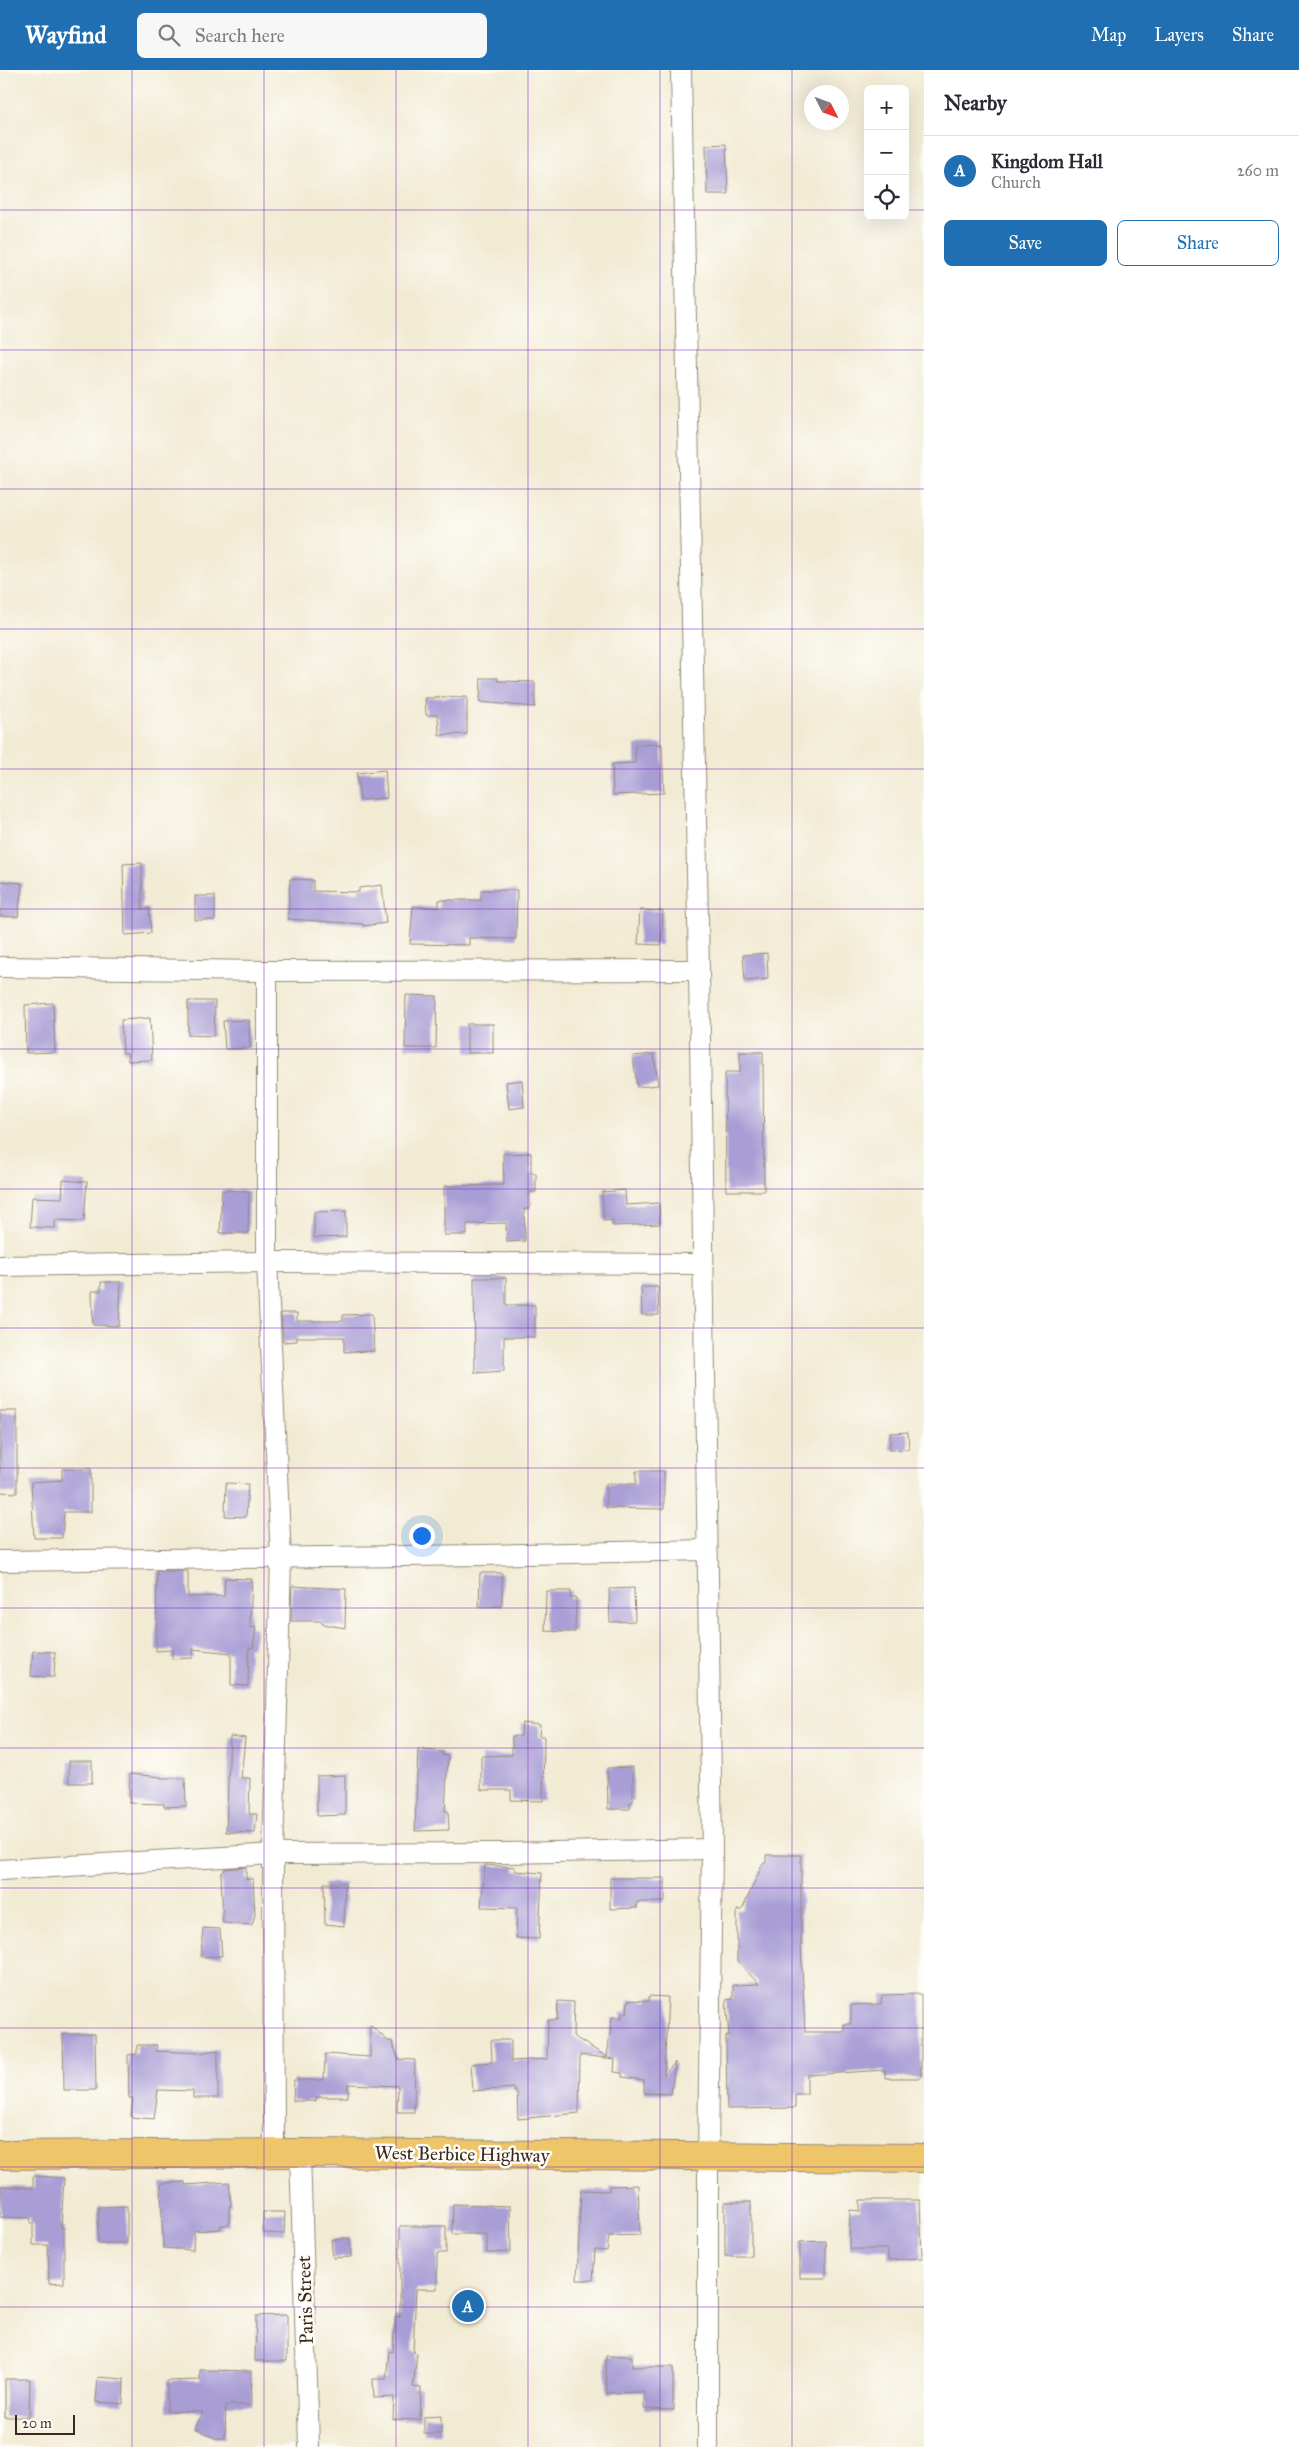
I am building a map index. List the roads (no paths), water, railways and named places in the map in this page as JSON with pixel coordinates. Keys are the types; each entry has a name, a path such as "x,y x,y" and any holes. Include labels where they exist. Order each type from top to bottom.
{"main road":[{"name":"West Berbice Highway","path":"0,2155 300,2153 924,2158"}],"street":[{"path":"681,70 699,970 712,1849 708,2157 708,2447"},
{"path":"0,966 267,971 699,970"},
{"path":"267,971 267,1262 281,1559 273,1854 274,2153"},
{"path":"0,1266 267,1262 702,1264"},
{"path":"0,1562 281,1559 707,1550"},
{"path":"0,1870 273,1854 503,1853 712,1849"},
{"name":"Paris Street","path":"300,2153 309,2447"}],"place":[{"name":"Kingdom Hall","path":"468,2306"}]}
